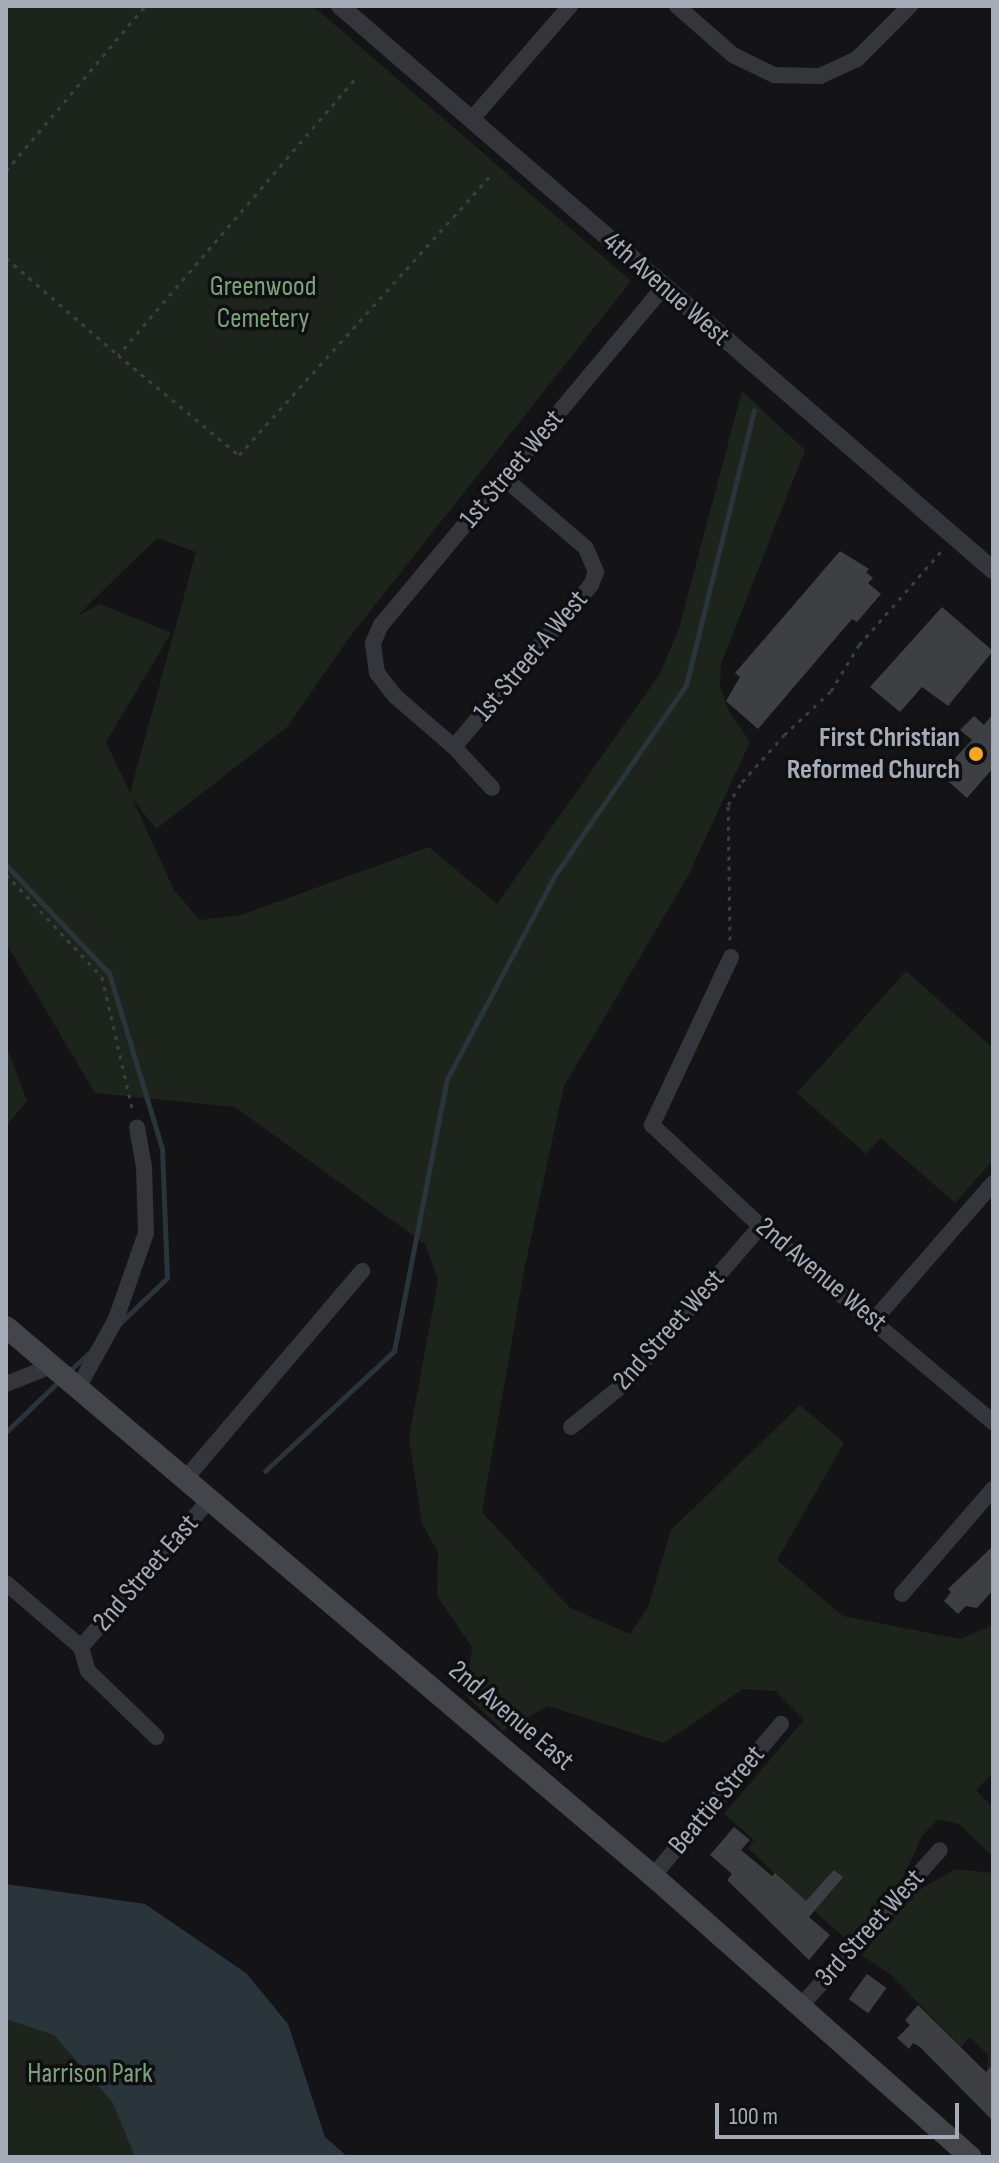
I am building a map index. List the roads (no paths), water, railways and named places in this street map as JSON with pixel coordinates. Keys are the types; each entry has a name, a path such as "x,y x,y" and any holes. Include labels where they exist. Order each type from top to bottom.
{"main road":[{"name":"2nd Avenue East","path":"6,1327 653,1876 971,2157"}],"street":[{"name":"4th Avenue West","path":"340,6 993,570"},
{"path":"471,120 570,6"},
{"path":"677,6 733,55 774,75 820,76 857,59 910,6"},
{"name":"1st Street West","path":"454,747 395,696 377,673 373,643 381,625 664,287"},
{"name":"1st Street A West","path":"454,747 591,585 596,572 594,559 586,548 504,478"},
{"path":"454,747 492,788"},
{"name":"2nd Avenue West","path":"731,957 652,1125 761,1226 993,1422"},
{"path":"79,1386 116,1319 146,1233 144,1167 137,1128"},
{"path":"874,1320 993,1183"},
{"name":"2nd Street West","path":"571,1427 624,1384 761,1226"},
{"path":"186,1478 362,1271"},
{"path":"6,1384 54,1365"},
{"path":"902,1594 993,1489"},
{"name":"2nd Street East","path":"81,1647 210,1499"},
{"path":"6,1583 81,1647 88,1671 156,1737"},
{"name":"Beattie Street","path":"653,1876 781,1724"},
{"name":"3rd Street West","path":"800,2007 940,1850"}],"waterway":[{"path":"265,1471 394,1351 447,1079 555,875 686,685 754,410"},
{"path":"6,865 109,973 162,1148 167,1278 120,1323"},
{"path":"68,1372 90,1352"},
{"path":"6,1432 61,1379"}],"place":[{"name":"First Christian Reformed Church","path":"976,754"}],"park label":[{"name":"Greenwood Cemetery","path":"263,303"},
{"name":"Harrison Park","path":"90,2074"}]}
